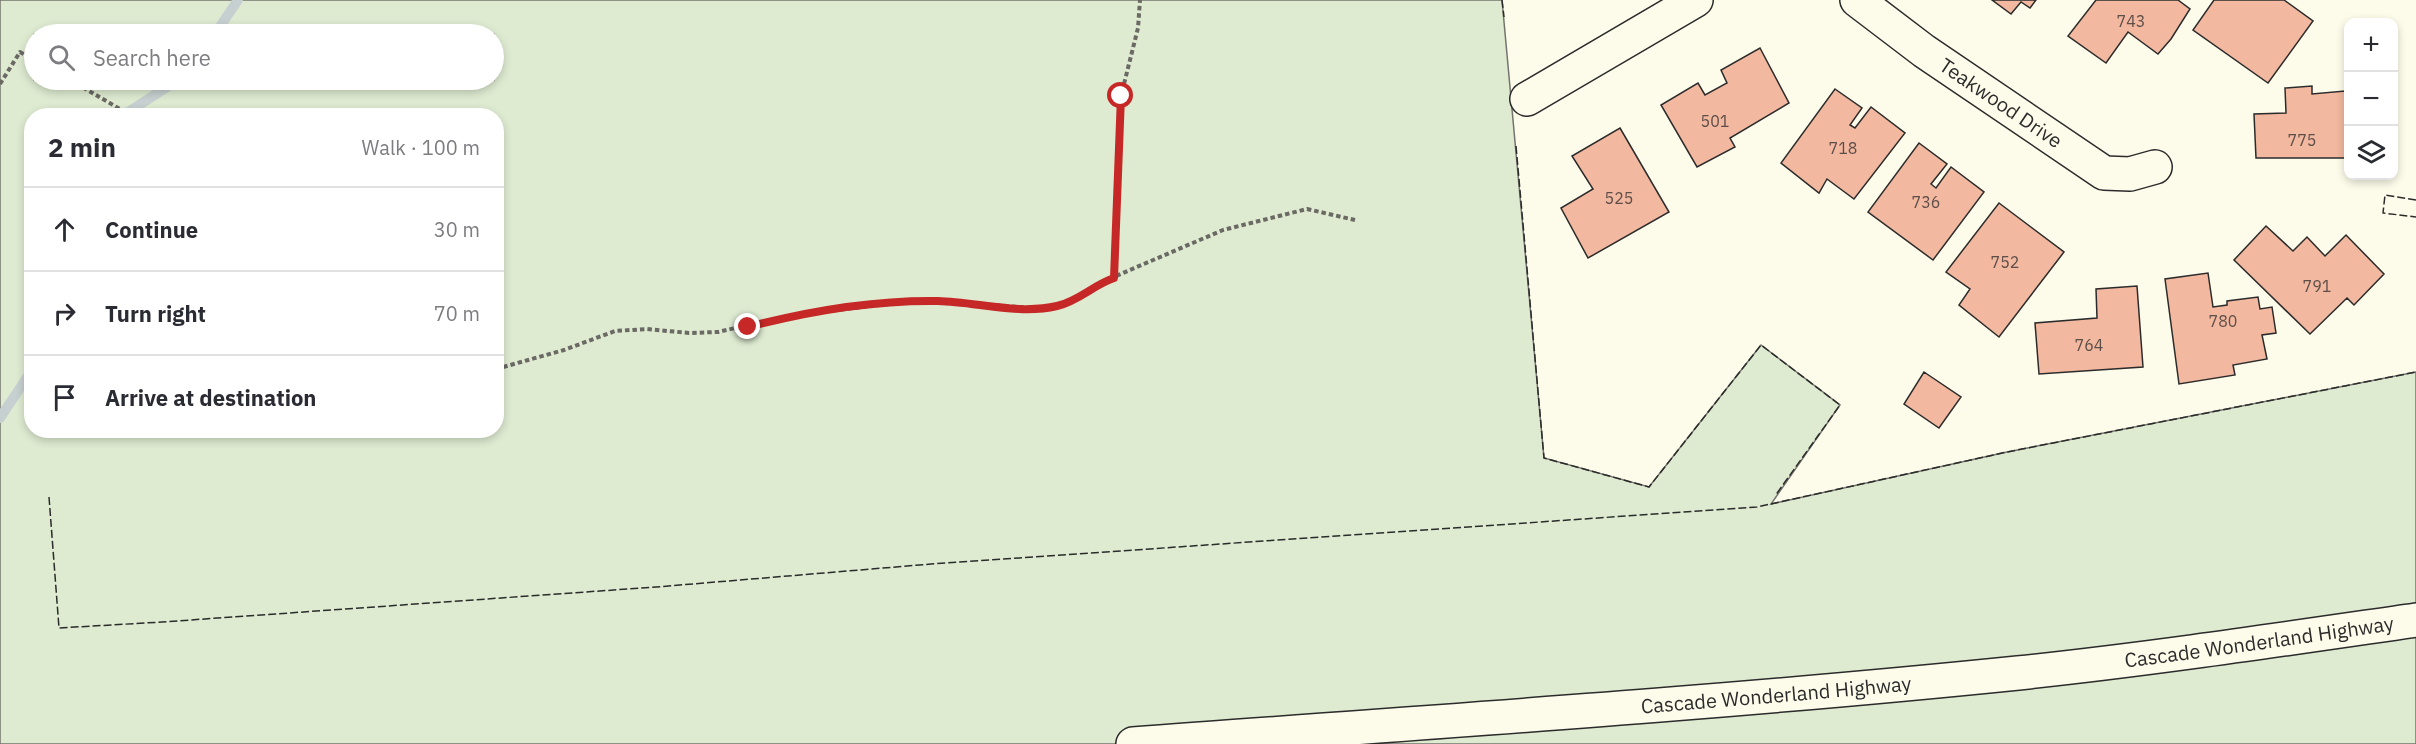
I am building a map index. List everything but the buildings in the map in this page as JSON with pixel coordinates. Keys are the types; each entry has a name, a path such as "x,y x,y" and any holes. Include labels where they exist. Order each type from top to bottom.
{"main road":[{"path":"1527,99 1696,0"},
{"name":"Teakwood Drive","path":"1857,0 1924,51 2104,173 2130,174 2155,167"},
{"name":"Cascade Wonderland Highway","path":"1133,744 1656,705 2019,673 2237,646 2416,620"}],"path":[{"path":"1114,278 1121,96 1138,28 1140,0"},
{"path":"0,84 20,52 24,54"},
{"path":"88,90 119,108"},
{"path":"504,367 564,350 615,331 647,329 689,333 718,332 788,316 913,301 1033,309 1056,306 1076,300 1102,282 1223,230 1307,208 1355,220"}],"green space":[{"path":"0,0 1502,0 1544,458 1649,487 1761,345 1840,405 1771,504 2007,452 2416,372 2416,744 0,744"}],"waterway":[{"path":"222,24 238,0"},
{"path":"134,108 162,90"},
{"path":"0,418 24,382"}],"fence":[{"path":"1502,0 1504,17"},
{"path":"1516,146 1544,458 1649,487 1761,345 1840,405 1775,496"},
{"path":"2416,200 2385,195 2383,213 2416,217"},
{"path":"49,497 59,628 656,587 931,564 1757,507 2007,452 2416,372"}],"route":[{"path":"748,327 788,316 913,301 1033,309 1056,306 1076,300 1102,282 1114,278 1121,96"}]}
